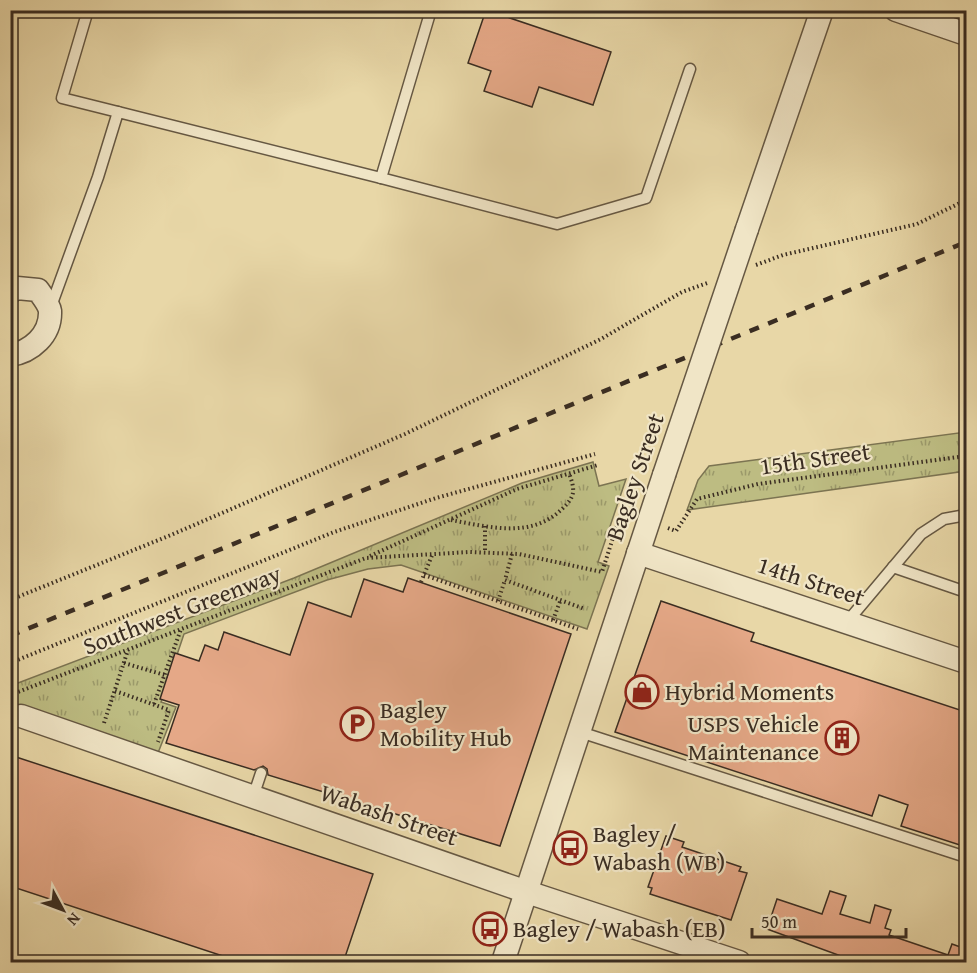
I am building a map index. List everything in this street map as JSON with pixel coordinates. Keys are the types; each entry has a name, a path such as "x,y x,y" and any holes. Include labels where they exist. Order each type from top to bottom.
{"street":[{"name":"Bagley Street","path":"503,963 664,475 822,10"},
{"path":"896,10 966,34"},
{"path":"10,292 17,288 38,290 50,309 49,324 38,343 23,353 10,355"},
{"name":"14th Street","path":"638,553 966,662"},
{"name":"Wabash Street","path":"21,716 527,892 739,963"}],"lane":[{"path":"88,10 62,98 557,224 646,198 690,69"},
{"path":"381,178 431,10"},
{"path":"50,309 98,177 118,112"},
{"path":"847,622 921,534 944,519 966,515"},
{"path":"893,567 966,592"},
{"path":"580,732 966,857"},
{"path":"253,797 261,773"}],"path":[{"path":"749,267 783,255 917,224 966,200"},
{"path":"10,600 171,535 405,434 601,339 682,292 716,280"},
{"path":"10,663 334,532 436,498 595,454"},
{"name":"15th Street","path":"681,522 697,499 758,484 966,456"},
{"name":"Southwest Greenway","path":"10,695 366,558 518,489 568,472 598,465"},
{"path":"450,520 485,526 519,528 537,526 554,517 573,498 575,491 568,472"},
{"name":"Southwest Greenway","path":"366,558 433,553 512,554 602,572 621,513"},
{"path":"485,526 485,553"},
{"path":"421,582 433,553"},
{"path":"498,601 512,554"},
{"path":"424,575 578,629"},
{"path":"505,580 585,609"},
{"path":"553,620 561,599"},
{"path":"154,704 166,676 181,629"},
{"path":"102,729 128,650"},
{"path":"124,663 166,676"},
{"path":"115,691 169,710 157,747"}],"green space":[{"path":"966,432 966,471 687,510 698,480 709,466"},
{"path":"593,462 599,486 626,479 598,562 609,566 587,629 401,565 368,569 327,580 184,634 161,702 176,707 156,758 11,706 10,686 294,578 522,483"}],"building":[{"path":"486,10 611,52 593,105 539,87 532,107 484,91 491,71 468,63"},
{"name":"Bagley Mobility Hub","path":"408,578 571,634 500,846 268,775 267,769 263,766 254,770 166,743 179,705 160,699 175,653 199,661 205,645 218,650 224,632 290,655 308,602 351,617 364,579 403,592"},
{"name":"USPS Vehicle Maintenance","path":"661,601 754,633 751,641 966,712 966,847 901,826 908,805 879,795 872,816 615,732"},
{"path":"10,755 373,874 343,963 244,963 10,886"},
{"path":"666,836 684,842 682,847 741,867 739,871 747,873 731,920 650,894 652,888 648,887"},
{"path":"830,891 846,896 840,914 870,923 875,905 891,910 885,928 891,930 889,935 948,955 952,944 966,949 966,963 860,963 767,929 777,899 822,914"}],"railway":[{"path":"10,636 966,242"}],"place":[{"name":"Hybrid Moments","path":"642,692"},
{"name":"Bagley Mobility Hub","path":"357,724"},
{"name":"USPS Vehicle Maintenance","path":"842,738"},
{"name":"Bagley / Wabash (WB)","path":"570,848"},
{"name":"Bagley / Wabash (EB)","path":"490,929"}]}
